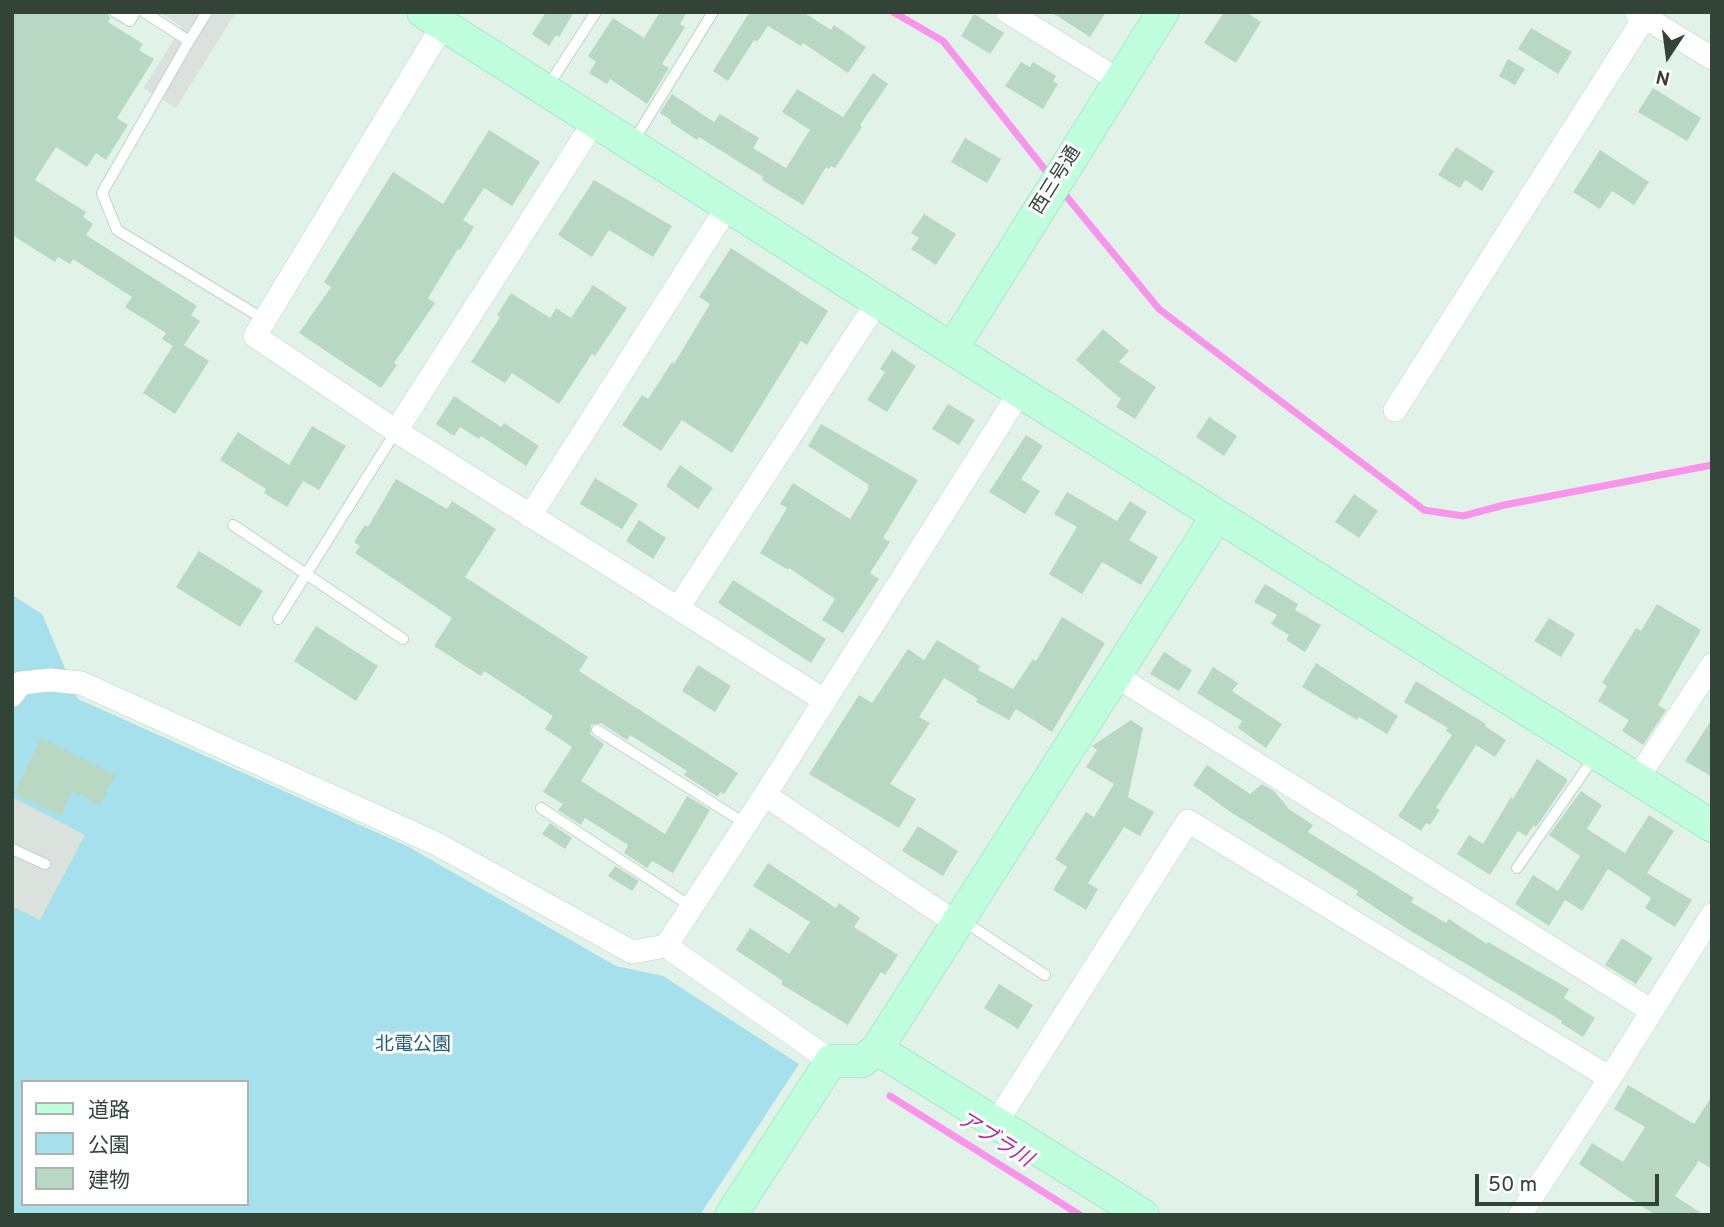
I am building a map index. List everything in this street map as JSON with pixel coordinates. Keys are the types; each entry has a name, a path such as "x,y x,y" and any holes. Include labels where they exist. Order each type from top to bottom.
{"street":[{"path":"1008,12 1120,81"},
{"name":"西三号通","path":"951,349 1163,12"},
{"path":"1395,410 1643,14 1712,58"},
{"path":"824,700 396,431 255,336 433,19 951,349 1712,826"},
{"path":"396,431 594,122"},
{"path":"530,516 728,206"},
{"path":"678,608 878,301"},
{"path":"666,946 765,795 1020,392"},
{"path":"12,695 21,684 50,680 81,683 437,845 632,952 666,946 831,1061 862,1062 877,1049 1217,516"},
{"path":"1637,779 1712,665"},
{"path":"1116,676 1651,1011"},
{"path":"765,795 957,921"},
{"path":"996,1123 1188,821 1610,1077"},
{"path":"1520,1215 1712,915"},
{"path":"877,1049 1143,1215"},
{"path":"731,1215 831,1061"}],"lane":[{"path":"115,12 130,21 135,12"},
{"path":"144,12 189,41"},
{"path":"207,12 102,193 117,230 265,320"},
{"path":"545,90 596,12"},
{"path":"631,145 713,12"},
{"path":"278,619 396,431"},
{"path":"233,525 403,639"},
{"path":"597,730 746,824"},
{"path":"1517,868 1596,754"},
{"path":"541,808 692,907"},
{"path":"12,849 45,864"},
{"path":"957,921 1045,975"}],"green space":[{"name":"北電公園","path":"12,595 42,614 78,699 407,846 616,966 663,976 799,1064 700,1215 12,1215"}],"shaded area":[{"path":"159,12 236,12 176,108 143,88 182,27"},
{"path":"12,797 85,835 40,920 12,906"}],"building":[{"path":"12,12 107,12 110,18 108,22 143,44 139,50 154,59 117,118 128,125 106,160 96,153 87,167 56,147 35,180 86,212 83,217 93,224 86,235 197,306 191,315 200,321 184,345 209,361 175,414 143,393 173,346 162,339 166,333 125,307 132,297 73,259 70,264 58,257 55,262 12,235"},
{"path":"546,12 574,12 559,37 556,35 549,46 532,34"},
{"path":"660,12 687,12 680,24 685,27 662,64 669,68 647,104 610,79 607,84 589,73 596,62 588,56 613,18 644,38"},
{"path":"747,12 803,12 831,30 834,25 866,47 848,73 803,43 801,46 768,26 757,42 754,40 728,81 713,71 749,13"},
{"path":"1051,12 1106,12 1090,37"},
{"path":"1224,12 1246,12 1261,22 1236,63 1204,43"},
{"path":"974,14 1004,33 990,54 961,36"},
{"path":"1531,28 1572,52 1558,74 1518,49"},
{"path":"1508,59 1525,69 1515,85 1499,76"},
{"path":"1021,62 1030,67 1033,62 1056,76 1053,81 1058,84 1043,109 1005,86"},
{"path":"873,73 888,84 835,168 826,167 803,205 699,137 697,140 660,113 672,94 714,122 720,114 759,138 753,148 786,168 810,130 782,112 797,89 843,117"},
{"path":"1653,88 1701,118 1687,141 1638,112"},
{"path":"489,130 540,162 512,206 484,188 463,220 474,227 428,298 435,303 394,363 397,365 381,388 299,333 331,287 324,282 393,172 443,204"},
{"path":"965,138 1001,159 987,183 951,162"},
{"path":"1456,147 1494,171 1482,191 1465,180 1460,188 1438,175"},
{"path":"1600,150 1649,182 1634,205 1612,191 1600,209 1573,192"},
{"path":"594,180 672,226 653,257 609,230 592,257 558,235"},
{"path":"924,214 956,234 936,265 911,249 919,238 911,233"},
{"path":"731,248 828,311 807,345 801,341 732,453 682,420 661,451 622,425 642,395 648,399 672,362 674,364 710,304 699,297"},
{"path":"593,285 627,308 559,404 512,373 505,383 471,362 500,317 497,315 511,293 550,318 556,308 571,318"},
{"path":"1103,329 1129,351 1119,362 1156,387 1135,419 1116,407 1121,399 1076,360"},
{"path":"892,350 916,366 887,412 867,400 885,372 880,369"},
{"path":"454,396 501,427 504,423 539,446 526,466 481,436 479,439 460,427 454,436 436,424"},
{"path":"948,404 975,420 959,445 932,429"},
{"path":"1209,417 1237,436 1224,456 1196,437"},
{"path":"821,424 918,480 883,538 890,542 870,573 879,579 843,633 822,620 835,599 789,568 788,570 760,553 787,508 780,504 793,483 850,519 869,488 869,485 808,446"},
{"path":"312,426 346,446 319,490 303,481 287,507 264,493 266,489 220,460 238,432 289,465"},
{"path":"1026,435 1043,446 1021,479 1040,491 1025,514 989,492"},
{"path":"680,465 713,488 698,509 666,486"},
{"path":"595,478 638,504 622,529 580,504"},
{"path":"396,479 447,509 452,501 496,529 465,577 588,657 579,671 738,773 724,794 720,792 718,797 684,775 687,771 630,735 627,740 601,723 591,725 590,734 604,744 581,781 665,834 687,796 710,810 673,873 652,861 647,868 624,853 628,845 585,818 581,825 558,810 563,804 543,792 572,747 545,729 553,716 484,671 481,676 434,646 452,618 355,553 360,546 354,542 365,525 368,527"},
{"path":"1067,492 1117,521 1130,501 1147,512 1129,540 1158,557 1141,585 1102,562 1082,594 1049,574 1077,527 1054,514"},
{"path":"1354,494 1378,511 1359,538 1335,522"},
{"path":"639,520 666,538 653,559 626,541"},
{"path":"199,551 263,591 240,627 176,587"},
{"path":"733,580 826,639 811,663 718,603"},
{"path":"1265,584 1298,604 1295,610 1321,625 1305,652 1286,640 1289,635 1271,624 1277,615 1254,602"},
{"path":"1657,604 1701,630 1658,705 1666,710 1643,745 1622,731 1629,720 1598,701 1607,686 1602,683 1636,628 1641,631"},
{"path":"1062,617 1105,643 1052,732 1016,709 1009,720 976,702 978,699 944,678 919,717 930,723 890,784 916,799 899,828 809,774 859,695 872,703 908,649 924,660 937,640 980,666 978,670 1013,689 1033,659 1036,661"},
{"path":"1549,618 1575,634 1561,657 1534,641"},
{"path":"316,626 378,666 356,701 294,661"},
{"path":"1164,652 1192,670 1179,691 1150,674"},
{"path":"1316,663 1398,716 1387,734 1359,717 1357,720 1302,687"},
{"path":"698,665 731,686 715,712 682,691"},
{"path":"1213,667 1238,683 1232,691 1282,724 1266,748 1238,728 1242,721 1197,693"},
{"path":"1416,681 1486,724 1485,726 1506,740 1495,757 1476,745 1436,808 1440,810 1430,825 1426,823 1421,831 1398,816 1452,735 1446,731 1448,728 1404,702"},
{"path":"1712,719 1712,777 1685,761"},
{"path":"1131,720 1143,728 1128,797 1154,812 1140,836 1124,827 1088,883 1098,889 1086,910 1053,890 1067,867 1055,859 1086,812 1094,817 1114,784 1086,767 1097,750 1092,746"},
{"path":"41,738 115,775 100,805 72,791 60,816 14,793"},
{"path":"1537,759 1567,779 1567,782 1536,827 1534,825 1526,836 1518,831 1490,875 1457,854 1469,835 1483,844"},
{"path":"1207,765 1250,794 1262,784 1274,791 1289,809 1313,825 1308,832 1414,898 1411,902 1446,923 1449,919 1487,944 1488,942 1569,989 1564,998 1595,1018 1583,1037 1561,1023 1562,1021 1409,930 1356,895 1358,891 1229,811 1193,785"},
{"path":"1581,791 1602,805 1587,829 1625,853 1649,815 1674,831 1647,873 1692,900 1675,927 1645,908 1651,898 1608,869 1582,911 1565,900 1549,926 1515,904 1533,875 1558,891 1580,856 1549,835"},
{"path":"550,823 572,838 565,849 542,834"},
{"path":"918,826 958,851 943,876 902,851"},
{"path":"768,863 836,908 839,903 860,918 854,927 898,955 885,975 881,972 848,1025 781,984 783,981 736,950 750,928 789,954 810,922 753,886"},
{"path":"615,866 639,881 632,891 608,876"},
{"path":"1622,938 1653,958 1636,984 1605,965"},
{"path":"999,984 1033,1005 1018,1029 984,1008"},
{"path":"1628,1085 1694,1124 1712,1096 1712,1169 1699,1161 1675,1196 1704,1215 1655,1215 1579,1164 1592,1143 1623,1162 1645,1127 1614,1109"}],"waterway":[{"path":"893,12 943,41 1050,176"},
{"path":"1062,191 1159,309 1424,510 1463,516 1504,505 1712,465"},
{"name":"アブラ川","path":"890,1096 1080,1215"}]}
